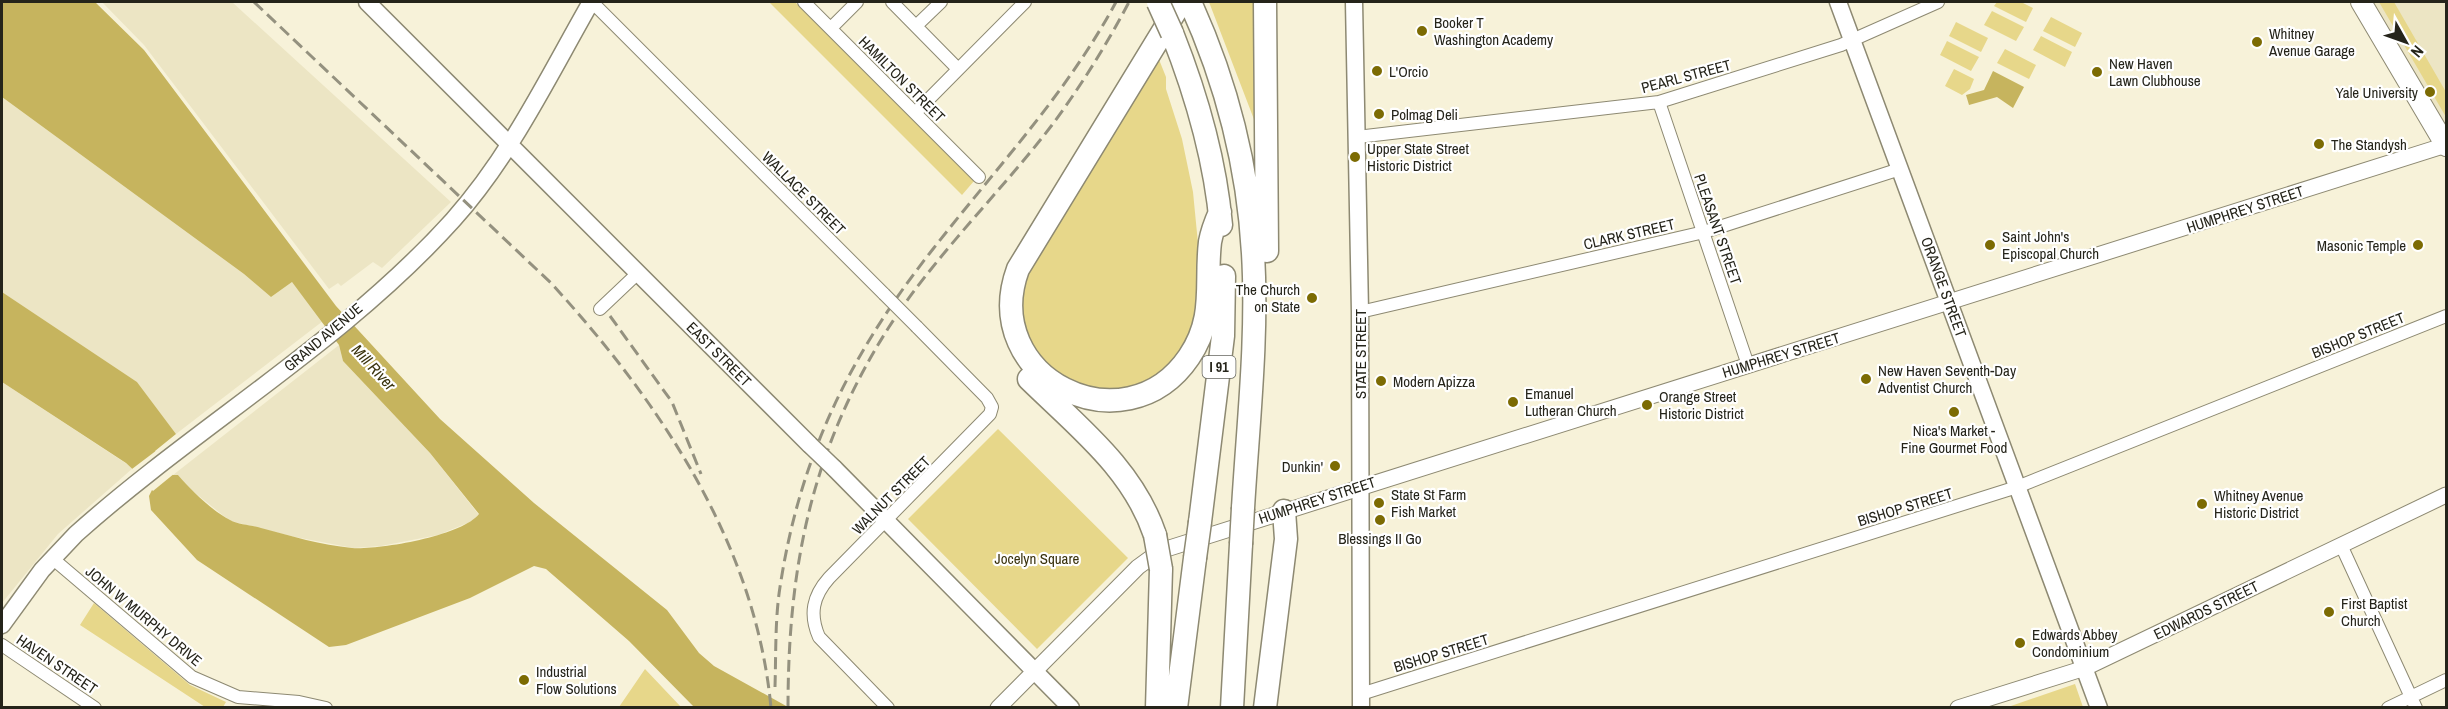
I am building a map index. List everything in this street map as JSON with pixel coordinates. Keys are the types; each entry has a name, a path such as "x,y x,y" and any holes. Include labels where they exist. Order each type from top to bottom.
{"highway":[{"path":"1174,2 1018,269 1012,290 1012,318 1018,340 1034,366 1063,390 1100,400 1137,396 1170,378 1191,355 1205,324 1210,292 1210,243 1220,212"},
{"path":"1157,708 1161,569 1155,535 1140,500 1118,467 1016,363 1005,339 999,302 1004,275 1016,249 1174,2"},
{"name":"I 91","path":"1174,2 1219,76 1243,165 1251,223 1254,298 1232,708"},
{"name":"I 91","path":"1174,2 1172,33 1205,129 1220,212 1224,314 1176,708"},
{"path":"1254,298 1267,258 1265,2"},
{"path":"1265,708 1286,539 1284,511"}],"main road":[{"name":"EAST STREET","path":"367,2 1071,708"},
{"name":"GRAND AVENUE","path":"2,625 52,558 88,523 328,335 451,221 510,146 591,2"},
{"name":"STATE STREET","path":"1354,2 1360,312 1361,701"},
{"name":"ORANGE STREET","path":"1838,2 1951,302 2099,708"},
{"path":"2361,2 2446,146"}],"street":[{"name":"WALLACE STREET","path":"591,2 917,327 987,398 992,407"},
{"name":"HAMILTON STREET","path":"804,2 979,177"},
{"path":"831,28 857,2"},
{"path":"892,2 958,69"},
{"path":"916,26 941,2"},
{"path":"915,113 1022,2"},
{"name":"PEARL STREET","path":"1357,137 1659,102 1853,40 1938,2"},
{"name":"PLEASANT STREET","path":"1659,102 1748,365"},
{"name":"HUMPHREY STREET","path":"998,708 1152,556 1284,511 2446,146"},
{"name":"CLARK STREET","path":"1360,312 1704,232 1900,169"},
{"path":"600,309 638,273"},
{"name":"BISHOP STREET","path":"1361,701 2017,487 2446,316"},
{"name":"WALNUT STREET","path":"888,708 819,637 815,627 813,606 822,586 987,420 992,407"},
{"name":"EDWARDS STREET","path":"1958,708 2085,668 2446,495"},
{"path":"2341,546 2413,702"},
{"name":"JOHN W MURPHY DRIVE","path":"52,558 192,677 238,698 299,702 326,708"},
{"name":"HAVEN STREET","path":"2,645 96,708"},
{"path":"2388,708 2413,702 2446,680"}],"shaded area":[{"path":"102,2 232,2 451,202 382,268 373,262 341,286 338,283 329,289 144,45"},
{"name":"Yale University","path":"2361,2 2446,2 2446,148"},
{"path":"2,97 244,274 271,297 292,282 323,321 176,434 137,382 2,292"},
{"path":"339,345 343,361 430,453 479,515 475,520 438,535 381,546 353,548 230,521 190,489 178,475 173,475"},
{"path":"2,382 133,468 58,534 2,603"}],"green space":[{"path":"769,2 795,2 974,181 962,195"},
{"path":"1209,2 1259,2 1255,122"},
{"path":"1997,2 2021,2 2033,8 2026,22 1994,6"},
{"path":"2379,2 2394,2 2446,92 2446,117"},
{"path":"1992,11 2024,27 2016,41 1984,25"},
{"path":"2051,17 2082,33 2075,47 2043,31"},
{"path":"1956,22 1988,38 1981,52 1949,36"},
{"path":"2041,36 2072,52 2065,67 2033,50"},
{"path":"1947,41 1979,57 1971,71 1940,55"},
{"path":"2005,49 2036,65 2029,79 1997,63"},
{"path":"1158,57 1166,77 1166,89 1182,139 1193,192 1201,274 1200,302 1184,351 1167,372 1123,391 1076,388 1034,356 1020,314 1024,275"},
{"path":"1954,69 1974,79 1970,89 1962,95 1945,86"},
{"name":"Jocelyn Square","path":"998,429 1128,558 1037,649 908,519"},
{"path":"94,603 190,685 226,702 223,707 205,707 80,625"},
{"path":"645,669 681,707 619,707"},
{"path":"2075,684 2083,707 2008,707"}],"water":[{"name":"Mill River","path":"2,2 95,2 144,50 336,306 440,419 534,503 667,610 699,653 714,666 788,707 694,707 629,641 546,569 534,566 470,598 346,645 329,647 197,560 151,510 149,496 153,488 126,463 2,382 2,292 137,382 176,434 155,451 173,475 178,475 209,506 234,522 340,547 365,548 400,544 438,535 470,522 479,514 430,453 343,361 339,345 292,282 271,297 244,274 2,97"},
{"path":"1993,71 2024,87 2013,108 1997,97 1969,105 1966,95 1984,90"}],"pier":[{"path":"157,450 175,473 153,491 132,469"}],"railway":[{"path":"254,2 551,283 629,376 664,426 696,478 723,533 745,589 762,647 771,708"},
{"path":"775,687 778,599 789,539 801,493 833,407 877,327 904,288 1053,99 1097,35 1116,2"},
{"path":"788,708 793,605 800,557 823,463 841,417 863,372 907,300 1052,125 1093,65 1129,2"},
{"path":"610,316 672,402 701,474"}],"place":[{"name":"Booker T Washington Academy","path":"1422,31"},
{"name":"Whitney Avenue Garage","path":"2257,42"},
{"name":"L'Orcio","path":"1377,71"},
{"name":"New Haven Lawn Clubhouse","path":"2097,72"},
{"name":"Yale University","path":"2430,92"},
{"name":"Polmag Deli","path":"1379,114"},
{"name":"The Standysh","path":"2319,144"},
{"name":"Upper State Street Historic District","path":"1355,157"},
{"name":"Saint John's Episcopal Church","path":"1990,245"},
{"name":"Masonic Temple","path":"2418,245"},
{"name":"The Church on State","path":"1312,298"},
{"name":"New Haven Seventh-Day Adventist Church","path":"1866,379"},
{"name":"Modern Apizza","path":"1381,381"},
{"name":"Emanuel Lutheran Church","path":"1513,402"},
{"name":"Orange Street Historic District","path":"1647,405"},
{"name":"Nica's Market - Fine Gourmet Food","path":"1954,412"},
{"name":"Dunkin'","path":"1335,466"},
{"name":"State St Farm Fish Market","path":"1379,503"},
{"name":"Whitney Avenue Historic District","path":"2202,504"},
{"name":"Blessings II Go","path":"1380,520"},
{"name":"First Baptist Church","path":"2329,612"},
{"name":"Edwards Abbey Condominium","path":"2020,643"},
{"name":"Industrial Flow Solutions","path":"524,680"}]}
